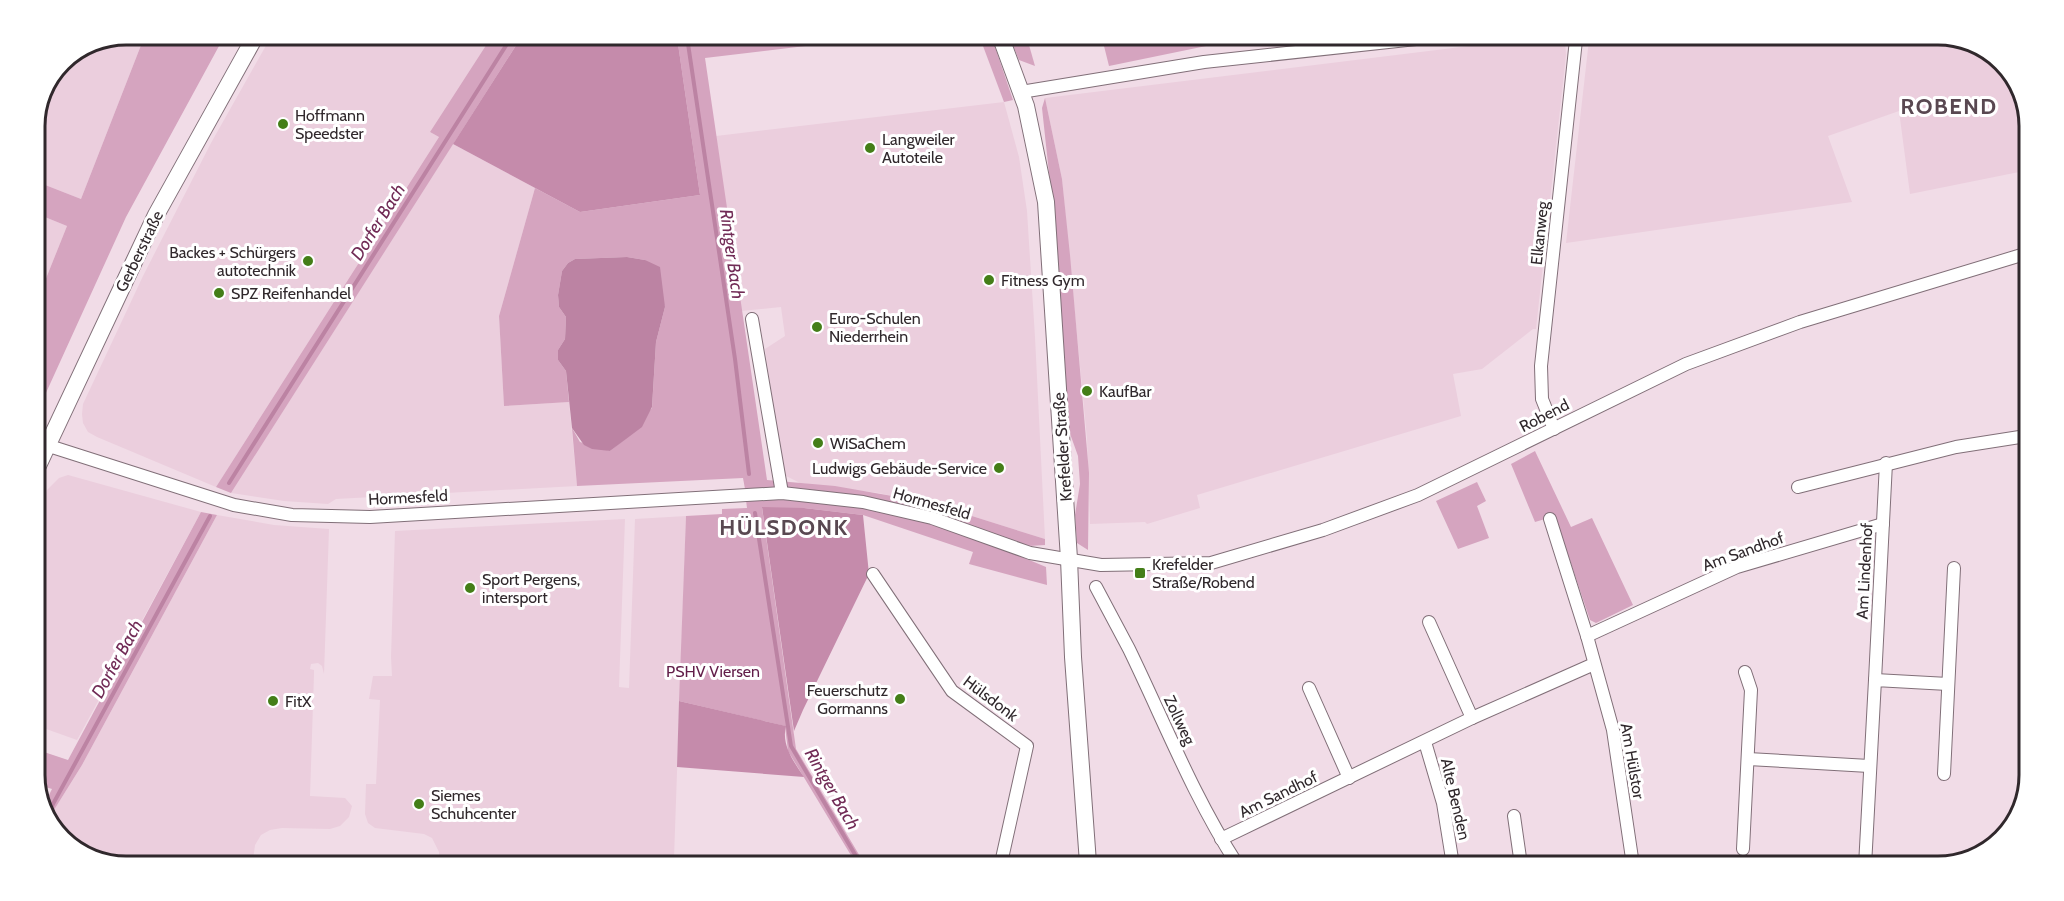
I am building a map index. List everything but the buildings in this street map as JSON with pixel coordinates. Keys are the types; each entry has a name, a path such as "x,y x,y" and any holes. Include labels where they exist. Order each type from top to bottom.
{"main road":[{"name":"Gerberstraße","path":"46,445 156,215 250,45"},
{"name":"Krefelder Straße","path":"1004,45 1034,136 1046,202 1069,559 1071,628 1087,856"}],"street":[{"path":"1021,92 1204,62 1361,45"},
{"name":"Elkanweg","path":"1554,429 1542,399 1541,366 1575,45"},
{"name":"Robend","path":"1069,559 1101,565 1211,563 1323,530 1418,495 1686,364 1800,322 2019,256"},
{"path":"753,319 778,493"},
{"path":"1798,487 1956,447 2019,437"},
{"name":"Hormesfeld","path":"46,445 234,505 292,515 370,517 507,507 778,493 863,502 933,518 1030,553 1069,559"},
{"name":"Am Lindenhof","path":"1865,856 1886,463"},
{"path":"1550,519 1594,664"},
{"name":"Am Sandhof","path":"1587,636 1737,567 1882,524"},
{"path":"1944,774 1954,568"},
{"name":"Hülsdonk","path":"873,573 952,691 1027,746 1003,856"},
{"name":"Zollweg","path":"1096,587 1128,648 1187,773 1232,856"},
{"path":"1429,622 1472,718"},
{"name":"Am Sandhof","path":"1221,839 1472,718 1594,664"},
{"name":"Am Hülstor","path":"1594,664 1612,730 1632,856"},
{"path":"1743,849 1751,690 1745,672"},
{"path":"1875,680 1948,684"},
{"path":"1309,688 1349,778"},
{"name":"Alte Benden","path":"1425,742 1443,803 1452,856"},
{"path":"1748,759 1869,766"},
{"path":"1514,816 1520,856"}],"shaded area":[{"path":"141,45 81,199 45,185 45,121 53,90 73,65 86,56 110,47"},
{"path":"266,45 486,45 430,132 439,137 216,487 97,437 88,432 83,423 82,414 83,404 143,276 211,143"},
{"path":"516,45 678,45 700,195 580,212 453,144"},
{"path":"1477,45 1565,45 1536,329 1482,369 1453,374 1461,416 1197,495 1200,508 1147,524 1145,522 1090,524 1087,439 1062,179 1045,98"},
{"path":"1588,45 1938,45 1954,47 1969,51 1987,62 2002,77 2015,100 2019,121 2019,172 1910,194 1899,111 1828,136 1852,202 1566,243"},
{"path":"1004,102 1019,157 1027,211 1045,539 956,511 879,493 800,483 786,476 782,467 765,349 785,336 781,307 741,311 716,136"},
{"path":"453,144 535,188 499,316 504,406 569,402 577,486 336,499 328,504 284,501 231,493"},
{"path":"45,217 67,226 45,281"},
{"path":"627,257 645,260 660,267 665,307 656,342 652,407 642,427 610,451 592,449 584,445 572,428 566,371 558,360 558,350 565,339 566,317 559,307 558,295 562,271 568,263 575,259"},
{"path":"68,475 201,512 77,740 45,729 45,495 59,478"},
{"path":"762,507 804,508 863,515 869,574 794,731"},
{"path":"217,515 274,525 329,529 324,674 322,666 318,663 311,664 310,669 314,670 314,674 310,796 345,798 352,806 349,817 340,826 330,829 270,830 261,835 255,845 254,856 110,854 95,850 77,839 62,824 54,810 82,765"},
{"path":"686,516 674,856 439,856 432,838 424,834 375,828 368,823 365,814 366,784 376,784 380,700 369,699 373,676 392,676 395,531 625,519 619,687 629,688 635,519"},
{"path":"679,701 786,726 787,747 804,777 677,767"}],"green space":[{"path":"141,45 220,45 126,217 45,395 45,281 67,226 45,217 45,185 81,199"},
{"path":"486,45 516,45 231,493 216,487 439,137 430,132"},
{"path":"678,45 813,45 705,58 767,480 835,486 898,497 899,495 1045,539 1045,545 1029,546 911,506 850,494 787,487 745,489 743,478 577,486 572,428 580,442 610,451 625,439 652,408 656,342 665,307 645,260 627,257 575,259 568,263 562,271 558,295 559,307 566,317 565,339 558,350 558,360 566,371 569,402 504,406 499,316 535,188 580,212 700,195"},
{"path":"983,45 994,45 1013,100 1004,102"},
{"path":"1013,45 1029,45 1035,66 1019,60"},
{"path":"1104,45 1211,45 1109,66"},
{"path":"1045,98 1062,179 1070,255 1089,473 1088,550 1077,543 1075,515 1080,484 1078,456 1068,428 1056,238 1042,108"},
{"path":"1535,451 1571,527 1592,518 1633,605 1596,623 1590,620 1555,516 1535,522 1511,464"},
{"path":"1477,482 1486,501 1477,506 1489,538 1458,549 1436,501"},
{"name":"PSHV Viersen","path":"746,500 809,501 871,508 938,526 1046,567 1047,585 969,564 973,552 863,515 804,508 762,508 796,749 860,856 851,856 788,751 785,726 679,701 686,516 722,514 722,509 747,508"},
{"path":"201,512 217,515 82,765 54,810 48,797 52,789 46,787 45,780 45,752 68,760"}],"waterway":[{"name":"Dorfer Bach","path":"229,483 506,45"},
{"name":"Rintger Bach","path":"688,45 735,359 749,474"},
{"name":"Rintger Bach","path":"755,513 791,746 856,856"},
{"name":"Dorfer Bach","path":"52,806 210,516"}],"place":[{"name":"Hoffmann Speedster","path":"283,124"},
{"name":"Langweiler Autoteile","path":"870,148"},
{"name":"Backes + Schürgers autotechnik","path":"308,261"},
{"name":"Fitness Gym","path":"989,280"},
{"name":"SPZ Reifenhandel","path":"219,293"},
{"name":"Euro-Schulen Niederrhein","path":"817,327"},
{"name":"KaufBar","path":"1087,391"},
{"name":"WiSaChem","path":"818,443"},
{"name":"Ludwigs Gebäude-Service","path":"999,468"},
{"name":"Krefelder Straße/Robend","path":"1140,573"},
{"name":"Sport Pergens, intersport","path":"470,588"},
{"name":"Feuerschutz Gormanns","path":"900,699"},
{"name":"FitX","path":"273,701"},
{"name":"Siemes Schuhcenter","path":"419,804"}],"district":[{"name":"ROBEND","path":"1949,106"},
{"name":"HÜLSDONK","path":"784,527"}]}
